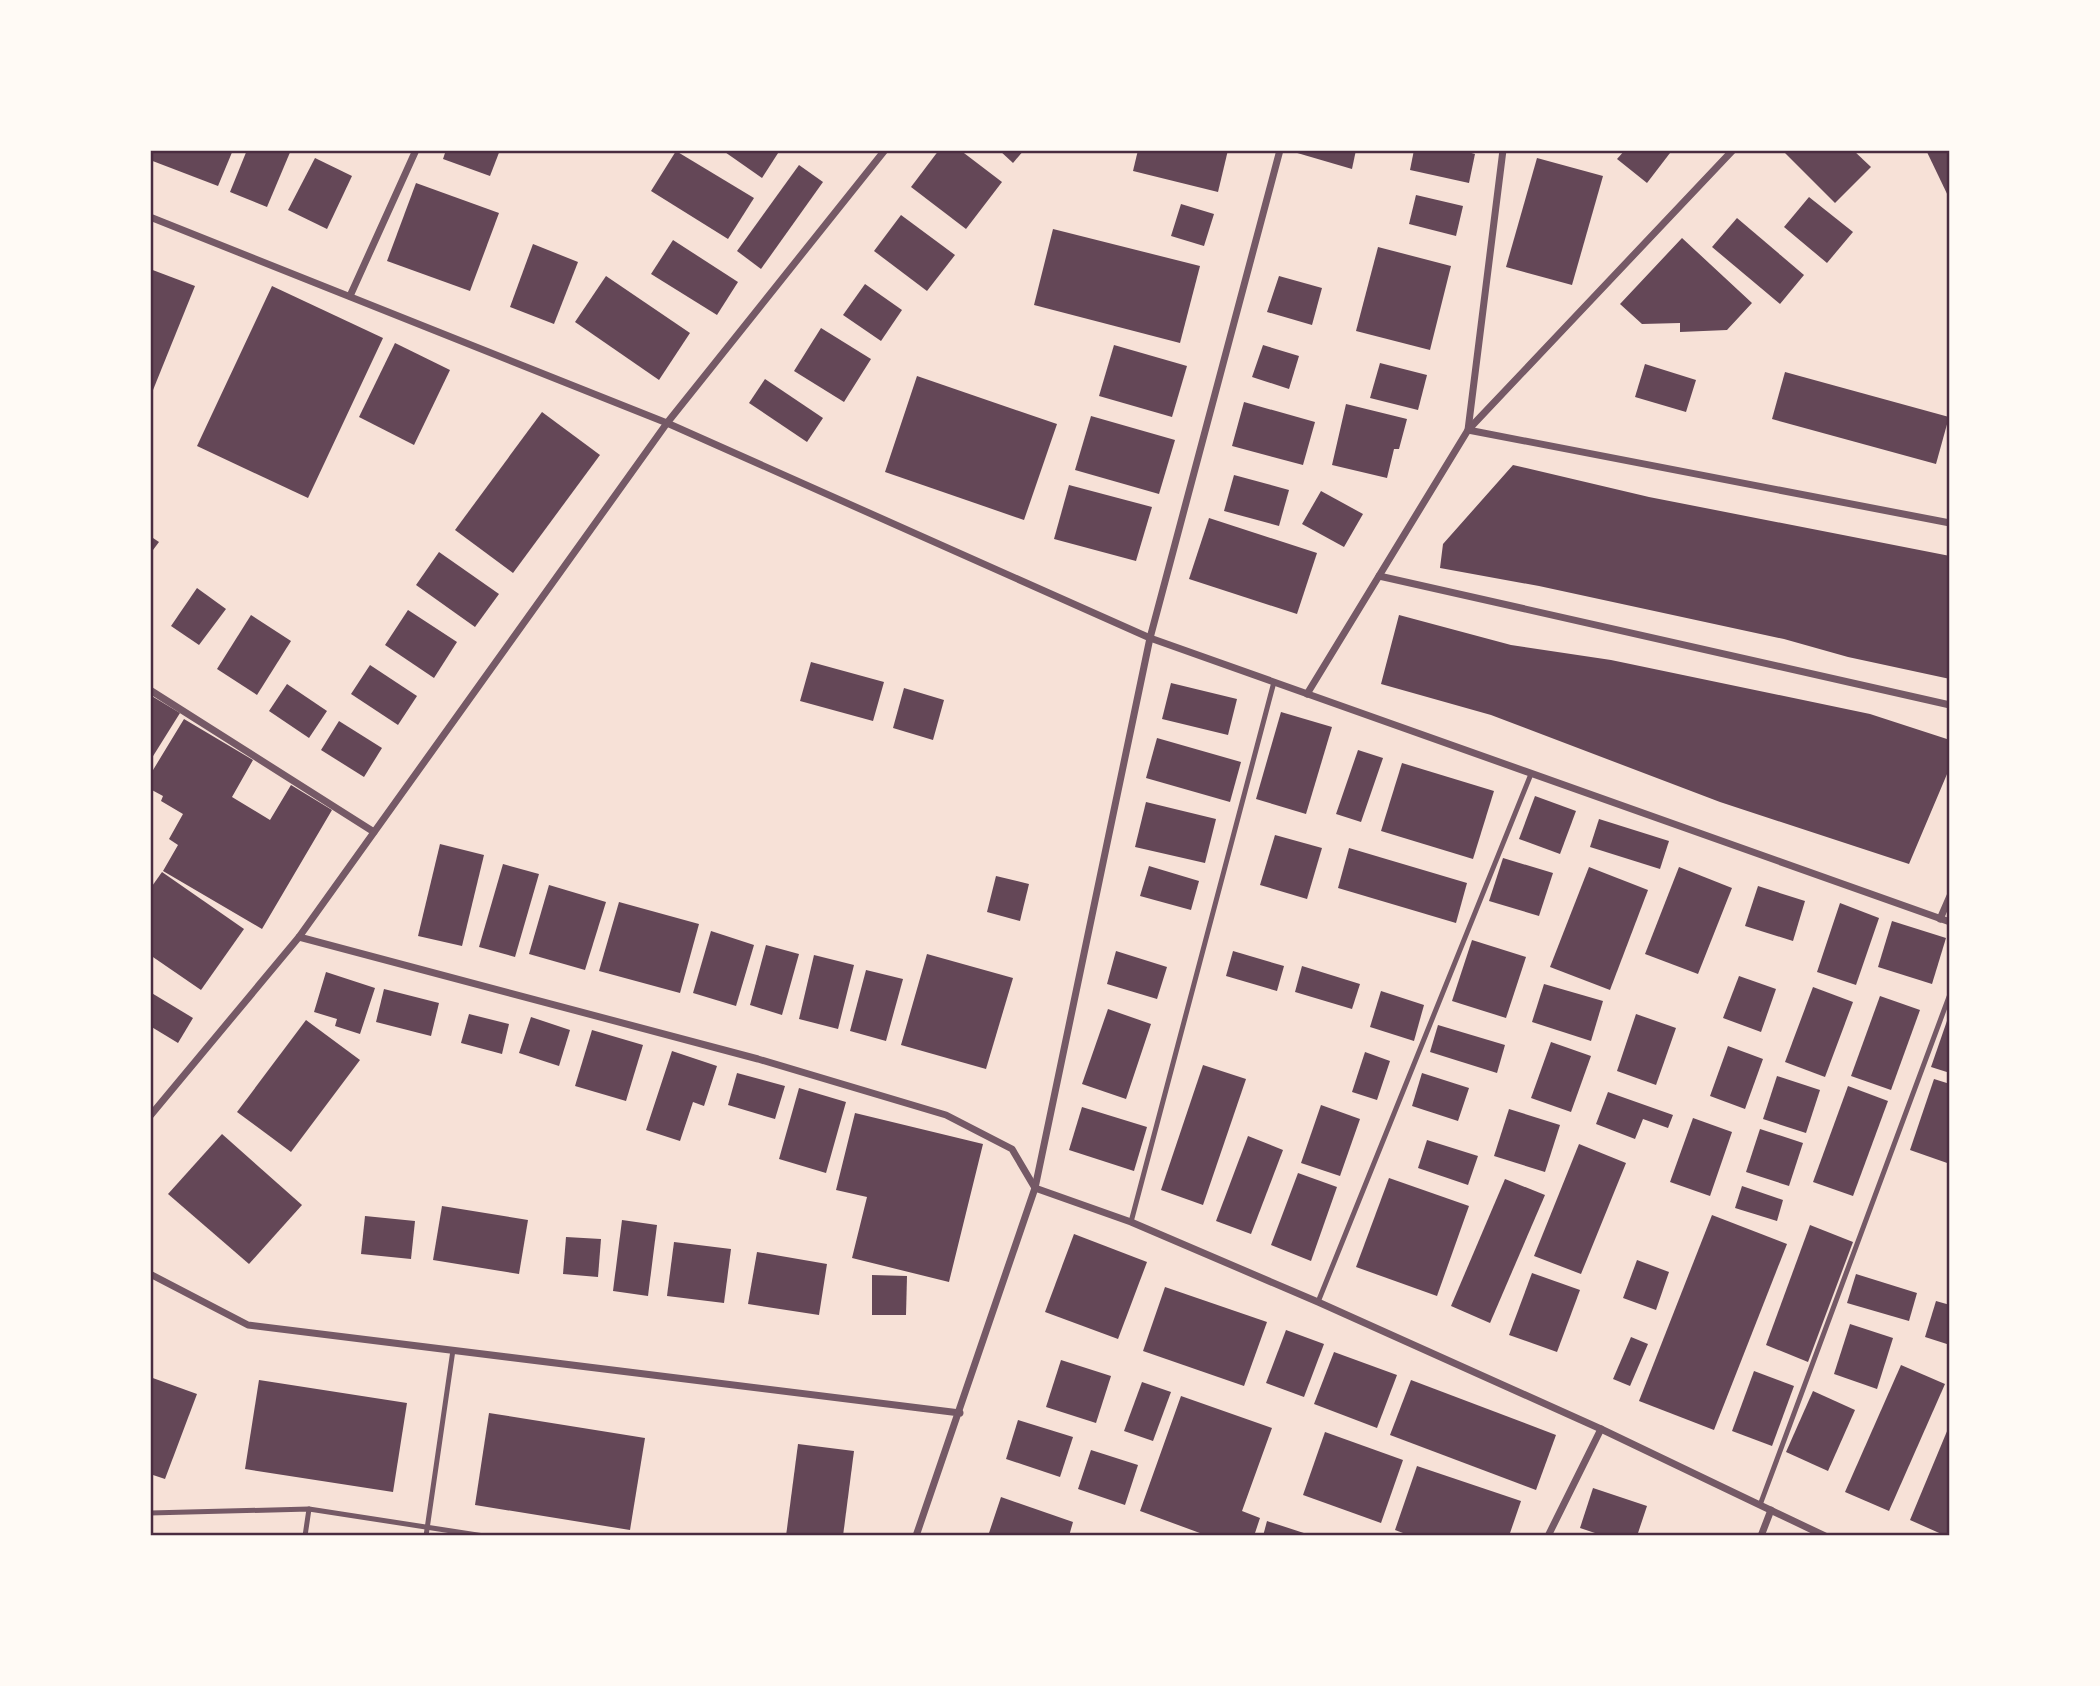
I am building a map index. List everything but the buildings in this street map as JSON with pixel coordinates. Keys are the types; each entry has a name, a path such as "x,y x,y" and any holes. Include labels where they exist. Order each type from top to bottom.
{"street":[{"path":"350,296 416,150"},
{"path":"150,1116 299,937 667,423 885,150"},
{"path":"916,1535 1035,1188 1150,638 1280,150"},
{"path":"1468,430 1503,150"},
{"path":"1307,694 1468,430 1733,150"},
{"path":"150,216 667,423 1150,638 1950,922"},
{"path":"1468,430 1950,523"},
{"path":"1379,576 1950,705"},
{"path":"150,690 374,832"},
{"path":"1940,919 1950,896"},
{"path":"299,937 758,1059 946,1115 1012,1149 1035,1188 1131,1222 1318,1302 1601,1429 1825,1535"},
{"path":"150,1274 248,1325 960,1413"},
{"path":"1548,1535 1601,1429"},
{"path":"1761,1535 1771,1510"}],"lane":[{"path":"1131,1222 1274,682"},
{"path":"1318,1302 1531,774"},
{"path":"1760,1504 1950,994"},
{"path":"426,1535 453,1350"},
{"path":"305,1535 309,1510"},
{"path":"151,1514 309,1510 484,1535"}]}
